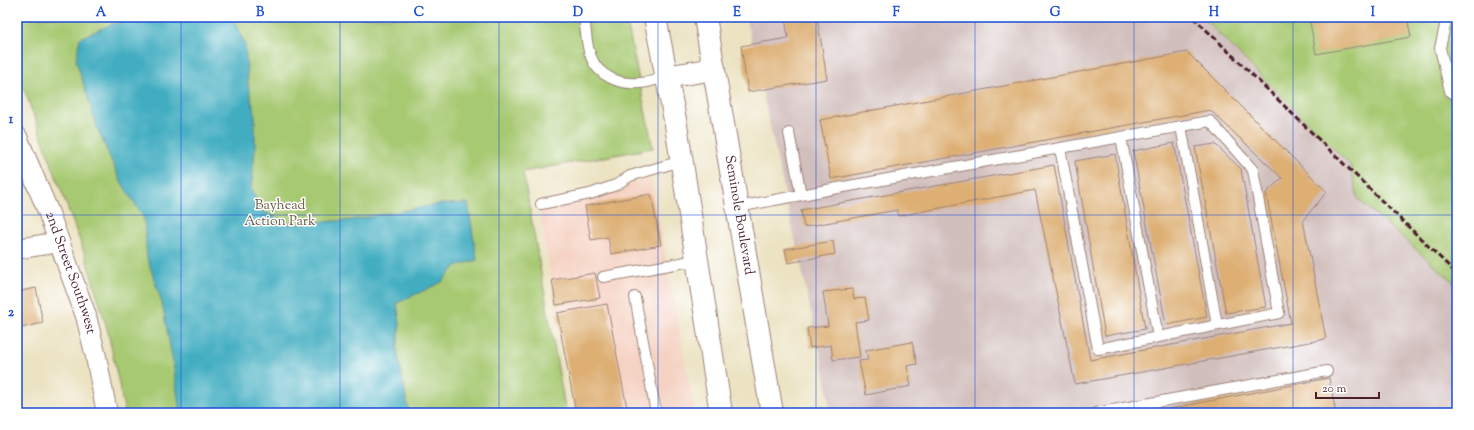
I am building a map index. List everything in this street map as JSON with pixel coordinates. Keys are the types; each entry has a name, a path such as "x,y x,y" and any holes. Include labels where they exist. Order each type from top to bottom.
{"main road":[{"path":"655,17 681,161 721,413"},
{"name":"Seminole Boulevard","path":"705,17 772,413"},
{"path":"666,77 714,69"}],"street":[{"name":"2nd Street Southwest","path":"17,137 48,211 86,316 107,413"},
{"path":"17,249 59,242"}],"lane":[{"path":"584,17 590,56 598,70 608,77 625,84 640,83 666,77"},
{"path":"1447,17 1440,48 1450,91 1457,96"},
{"path":"738,207 801,196 1060,148 1210,121 1253,170 1279,313 1098,349 1060,148"},
{"path":"1181,126 1217,325"},
{"path":"789,133 801,196"},
{"path":"1121,137 1158,337"},
{"path":"542,204 590,194 616,185 630,176 681,161"},
{"path":"603,277 697,260"},
{"path":"635,297 656,413"},
{"path":"1096,413 1327,371"}],"shaded area":[{"path":"746,17 1202,17 1350,166 1358,199 1457,285 1457,413 831,413 825,375"},
{"path":"651,179 695,413 575,413 538,202"}],"green space":[{"name":"Bayhead Action Park","path":"17,17 626,17 653,148 523,172 566,413 125,413 108,332 85,255 17,70"},
{"path":"1202,17 1457,17 1457,285 1358,199 1350,165"}],"water":[{"path":"149,17 232,17 245,44 248,83 255,117 255,151 251,189 263,211 288,224 351,220 441,204 468,203 477,260 456,266 442,282 397,303 400,325 397,350 409,413 180,413 173,362 162,303 147,257 144,218 120,180 98,130 76,60 80,38 112,24"}],"building":[{"path":"785,17 817,17 827,79 748,92 741,46 788,38"},
{"path":"1290,17 1309,17 1309,18 1291,21"},
{"path":"1309,17 1407,17 1411,37 1316,54"},
{"path":"1187,52 1327,192 1303,220 1326,339 1075,384 1035,190 898,216 897,210 804,227 801,210 1054,165 1090,360 1291,323 1266,193 1282,178 1210,110 831,179 820,120"},
{"path":"1174,143 1207,317 1166,325 1133,151"},
{"path":"1215,144 1241,169 1266,307 1226,313 1195,147"},
{"path":"1115,154 1145,329 1105,336 1075,161"},
{"path":"651,194 661,245 611,254 608,237 591,240 585,206"},
{"path":"833,241 835,254 788,263 785,249"},
{"path":"595,273 600,298 556,305 552,280"},
{"path":"36,288 43,323 17,329 17,292"},
{"path":"852,289 854,299 865,298 869,320 855,322 860,357 833,360 831,345 810,348 807,328 828,326 823,292"},
{"path":"607,304 628,413 576,413 557,313"},
{"path":"912,342 917,364 907,366 911,386 866,395 859,361 868,360 866,350"},
{"path":"1329,378 1336,413 1152,413 1152,412"}],"railway":[{"path":"1193,17 1457,274"}]}
